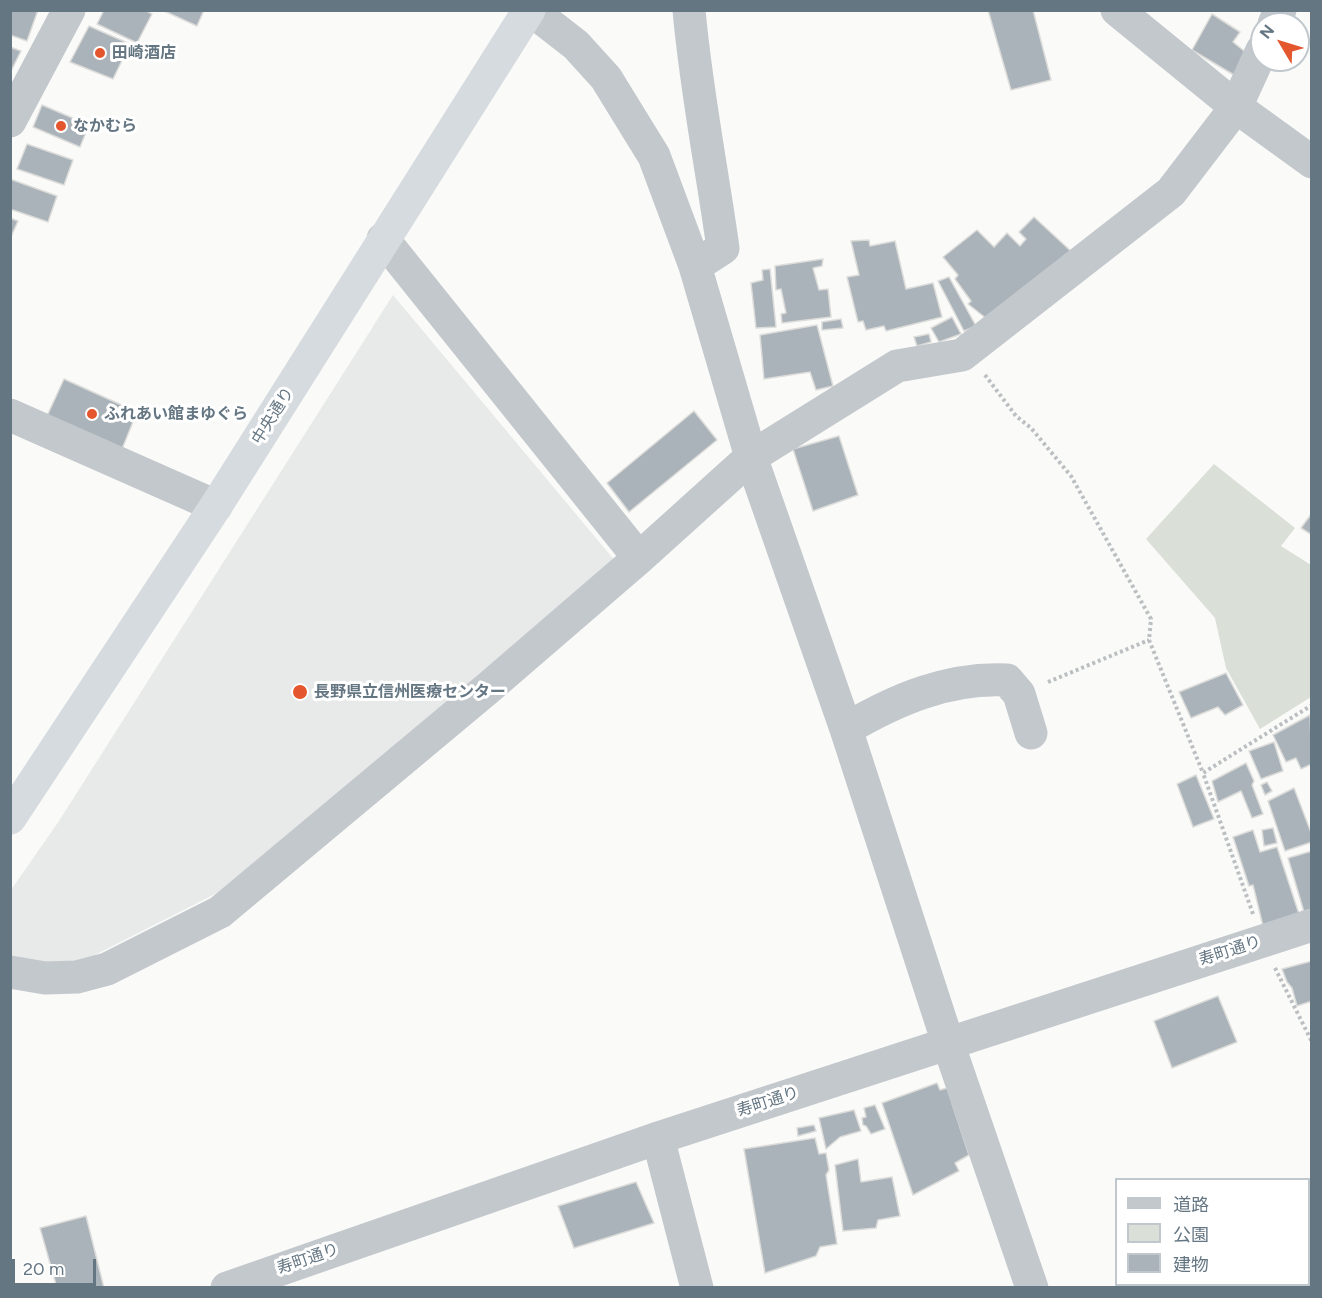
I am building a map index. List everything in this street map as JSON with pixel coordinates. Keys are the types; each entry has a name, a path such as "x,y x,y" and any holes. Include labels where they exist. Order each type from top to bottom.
{"highway":[{"name":"中央通り","path":"10,818 216,506 530,10"}],"street":[{"path":"13,109 69,10"},
{"path":"530,10 576,45 606,78 654,156 695,266 751,457 846,729 948,1043 1032,1287"},
{"path":"689,10 694,67 723,248 695,266"},
{"path":"1118,10 1236,107 1311,162"},
{"path":"10,972 45,978 77,977 106,969 220,912 381,780 639,558 751,457 897,366 962,355 1171,192 1236,107 1252,72"},
{"path":"383,239 639,558"},
{"path":"10,415 216,506"},
{"path":"846,729 878,710 923,691 983,679 1007,680 1019,694 1032,733"},
{"name":"寿町通り","path":"227,1287 658,1138 1311,925"},
{"path":"658,1138 697,1287"}],"path":[{"path":"962,355 985,375 1016,416 1031,428 1071,476 1151,619 1149,640 1203,773 1263,941 1311,1042"},
{"path":"1019,694 1149,640"},
{"path":"1203,773 1311,705"}],"shaded area":[{"name":"長野県立信州医療センター","path":"393,295 616,562 217,893 75,965 11,961 11,890 59,821"}],"green space":[{"path":"1214,464 1295,528 1281,546 1311,565 1311,697 1260,729 1226,668 1215,618 1146,539"}],"building":[{"path":"10,10 38,10 27,41 10,35"},
{"path":"104,10 145,10 152,14 137,43 97,24"},
{"path":"162,10 204,10 197,26"},
{"path":"988,10 1033,10 1051,80 1011,90"},
{"path":"1212,14 1240,32 1233,42 1249,55 1234,75 1192,50"},
{"name":"田崎酒店","path":"89,26 130,44 113,79 70,62"},
{"path":"10,47 21,51 10,73"},
{"name":"なかむら","path":"42,105 89,125 80,147 33,127"},
{"path":"27,144 73,160 64,185 17,169"},
{"path":"10,179 57,196 48,222 10,209"},
{"path":"1034,217 1074,254 987,319 968,304 971,301 955,279 958,275 943,257 977,230 994,247 1007,233 1020,246 1026,239 1019,232"},
{"path":"10,218 18,221 10,239"},
{"path":"869,240 870,246 895,241 906,289 933,283 942,317 886,331 884,326 866,330 863,321 858,322 847,277 859,275 851,241"},
{"path":"823,259 822,266 813,268 819,290 828,289 831,317 782,323 781,314 786,313 781,289 776,290 775,266"},
{"path":"770,269 776,327 756,328 751,283 763,280 762,270"},
{"path":"949,277 976,326 964,331 938,281"},
{"path":"952,317 961,334 939,342 931,328"},
{"path":"841,319 843,328 822,330 822,322"},
{"path":"817,325 833,386 816,390 810,372 764,379 760,335"},
{"path":"929,334 931,342 917,346 914,337"},
{"name":"ふれあい館まゆぐら","path":"64,379 137,412 122,449 47,416"},
{"path":"694,411 717,440 629,512 607,483"},
{"path":"839,436 858,495 813,511 793,449"},
{"path":"1312,513 1312,535 1301,528"},
{"path":"1226,673 1243,705 1225,715 1218,707 1191,718 1179,692"},
{"path":"1310,715 1312,764 1301,769 1296,758 1286,762 1273,735"},
{"path":"1274,742 1283,771 1261,779 1249,751"},
{"path":"1246,763 1254,781 1252,785 1263,814 1252,818 1241,791 1218,802 1212,781"},
{"path":"1196,775 1214,819 1193,827 1177,784"},
{"path":"1267,782 1272,791 1265,795 1261,785"},
{"path":"1294,788 1312,835 1312,842 1285,851 1268,801"},
{"path":"1273,828 1277,843 1264,846 1262,830"},
{"path":"1253,830 1260,852 1277,847 1300,917 1263,926 1253,885 1249,886 1233,837"},
{"path":"1312,851 1312,909 1304,912 1288,858"},
{"path":"1312,961 1312,1001 1297,1006 1292,988 1282,969"},
{"path":"1218,996 1237,1042 1172,1068 1154,1021"},
{"path":"937,1083 940,1090 947,1088 969,1155 955,1163 959,1171 913,1195 882,1103"},
{"path":"875,1105 885,1129 871,1134 863,1125 862,1118 866,1117 864,1108"},
{"path":"854,1110 861,1131 840,1137 826,1149 819,1118"},
{"path":"814,1125 816,1131 798,1136 797,1128"},
{"path":"815,1138 819,1154 826,1153 829,1170 826,1175 837,1244 820,1247 816,1256 765,1273 744,1149"},
{"path":"858,1159 861,1182 892,1177 900,1216 878,1220 876,1228 843,1231 835,1165"},
{"path":"636,1182 654,1223 574,1248 558,1206"},
{"path":"86,1216 104,1288 57,1288 40,1228"}],"place":[{"name":"田崎酒店","path":"100,53"},
{"name":"なかむら","path":"61,126"},
{"name":"ふれあい館まゆぐら","path":"92,414"},
{"name":"長野県立信州医療センター","path":"300,692"}]}
